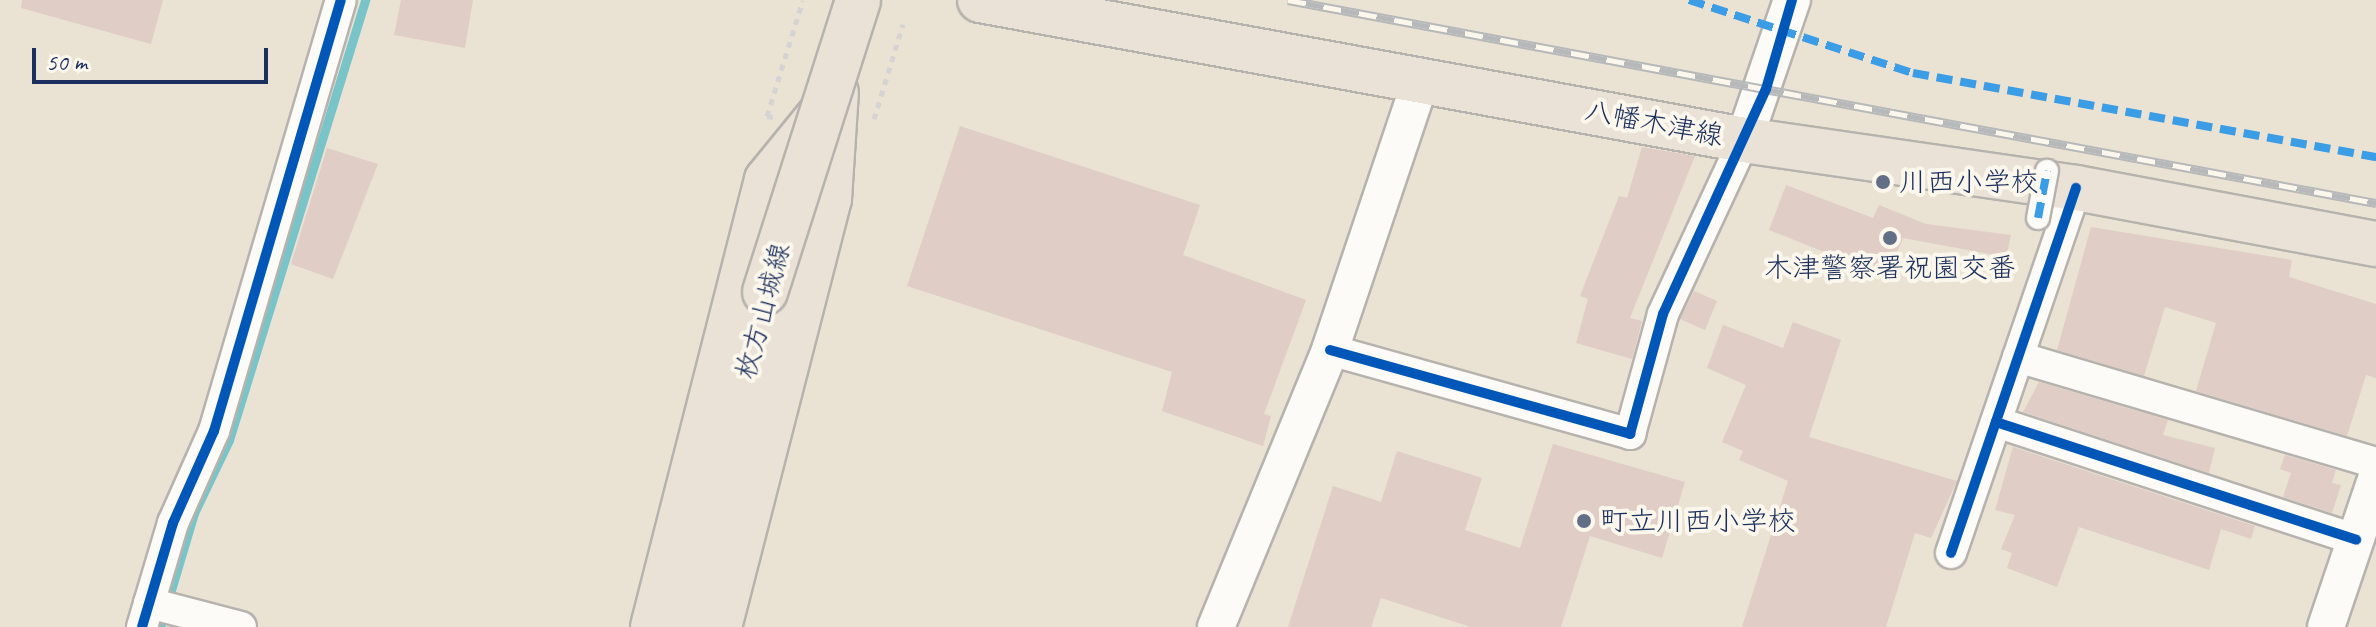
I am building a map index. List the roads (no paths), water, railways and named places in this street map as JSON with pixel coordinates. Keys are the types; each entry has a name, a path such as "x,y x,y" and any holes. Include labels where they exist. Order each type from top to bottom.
{"main road":[{"name":"枚方山城線","path":"687,627 765,292 858,0"},
{"path":"719,627 829,199 833,99 864,0"},
{"name":"八幡木津線","path":"980,0 1744,140 2062,180 2376,244"},
{"path":"653,627 767,180 833,99"}],"street":[{"path":"241,627 146,615 173,523 214,431 341,0"},
{"path":"1330,350 1630,434 1663,314 1744,140 1792,0"},
{"path":"1216,627 1330,350 1421,80"},
{"path":"2038,218 2062,180"},
{"path":"1951,553 2018,357 2062,180"},
{"path":"2018,357 2376,463"},
{"path":"1996,422 2356,540"},
{"path":"2326,627 2376,479"}],"waterway":[{"path":"160,627 194,513 229,440 365,0"}],"railway":[{"path":"1288,0 2376,203"}],"place":[{"name":"川西小学校","path":"1883,182"},
{"name":"木津警察署祝園交番","path":"1890,238"},
{"name":"町立川西小学校","path":"1584,521"}]}
